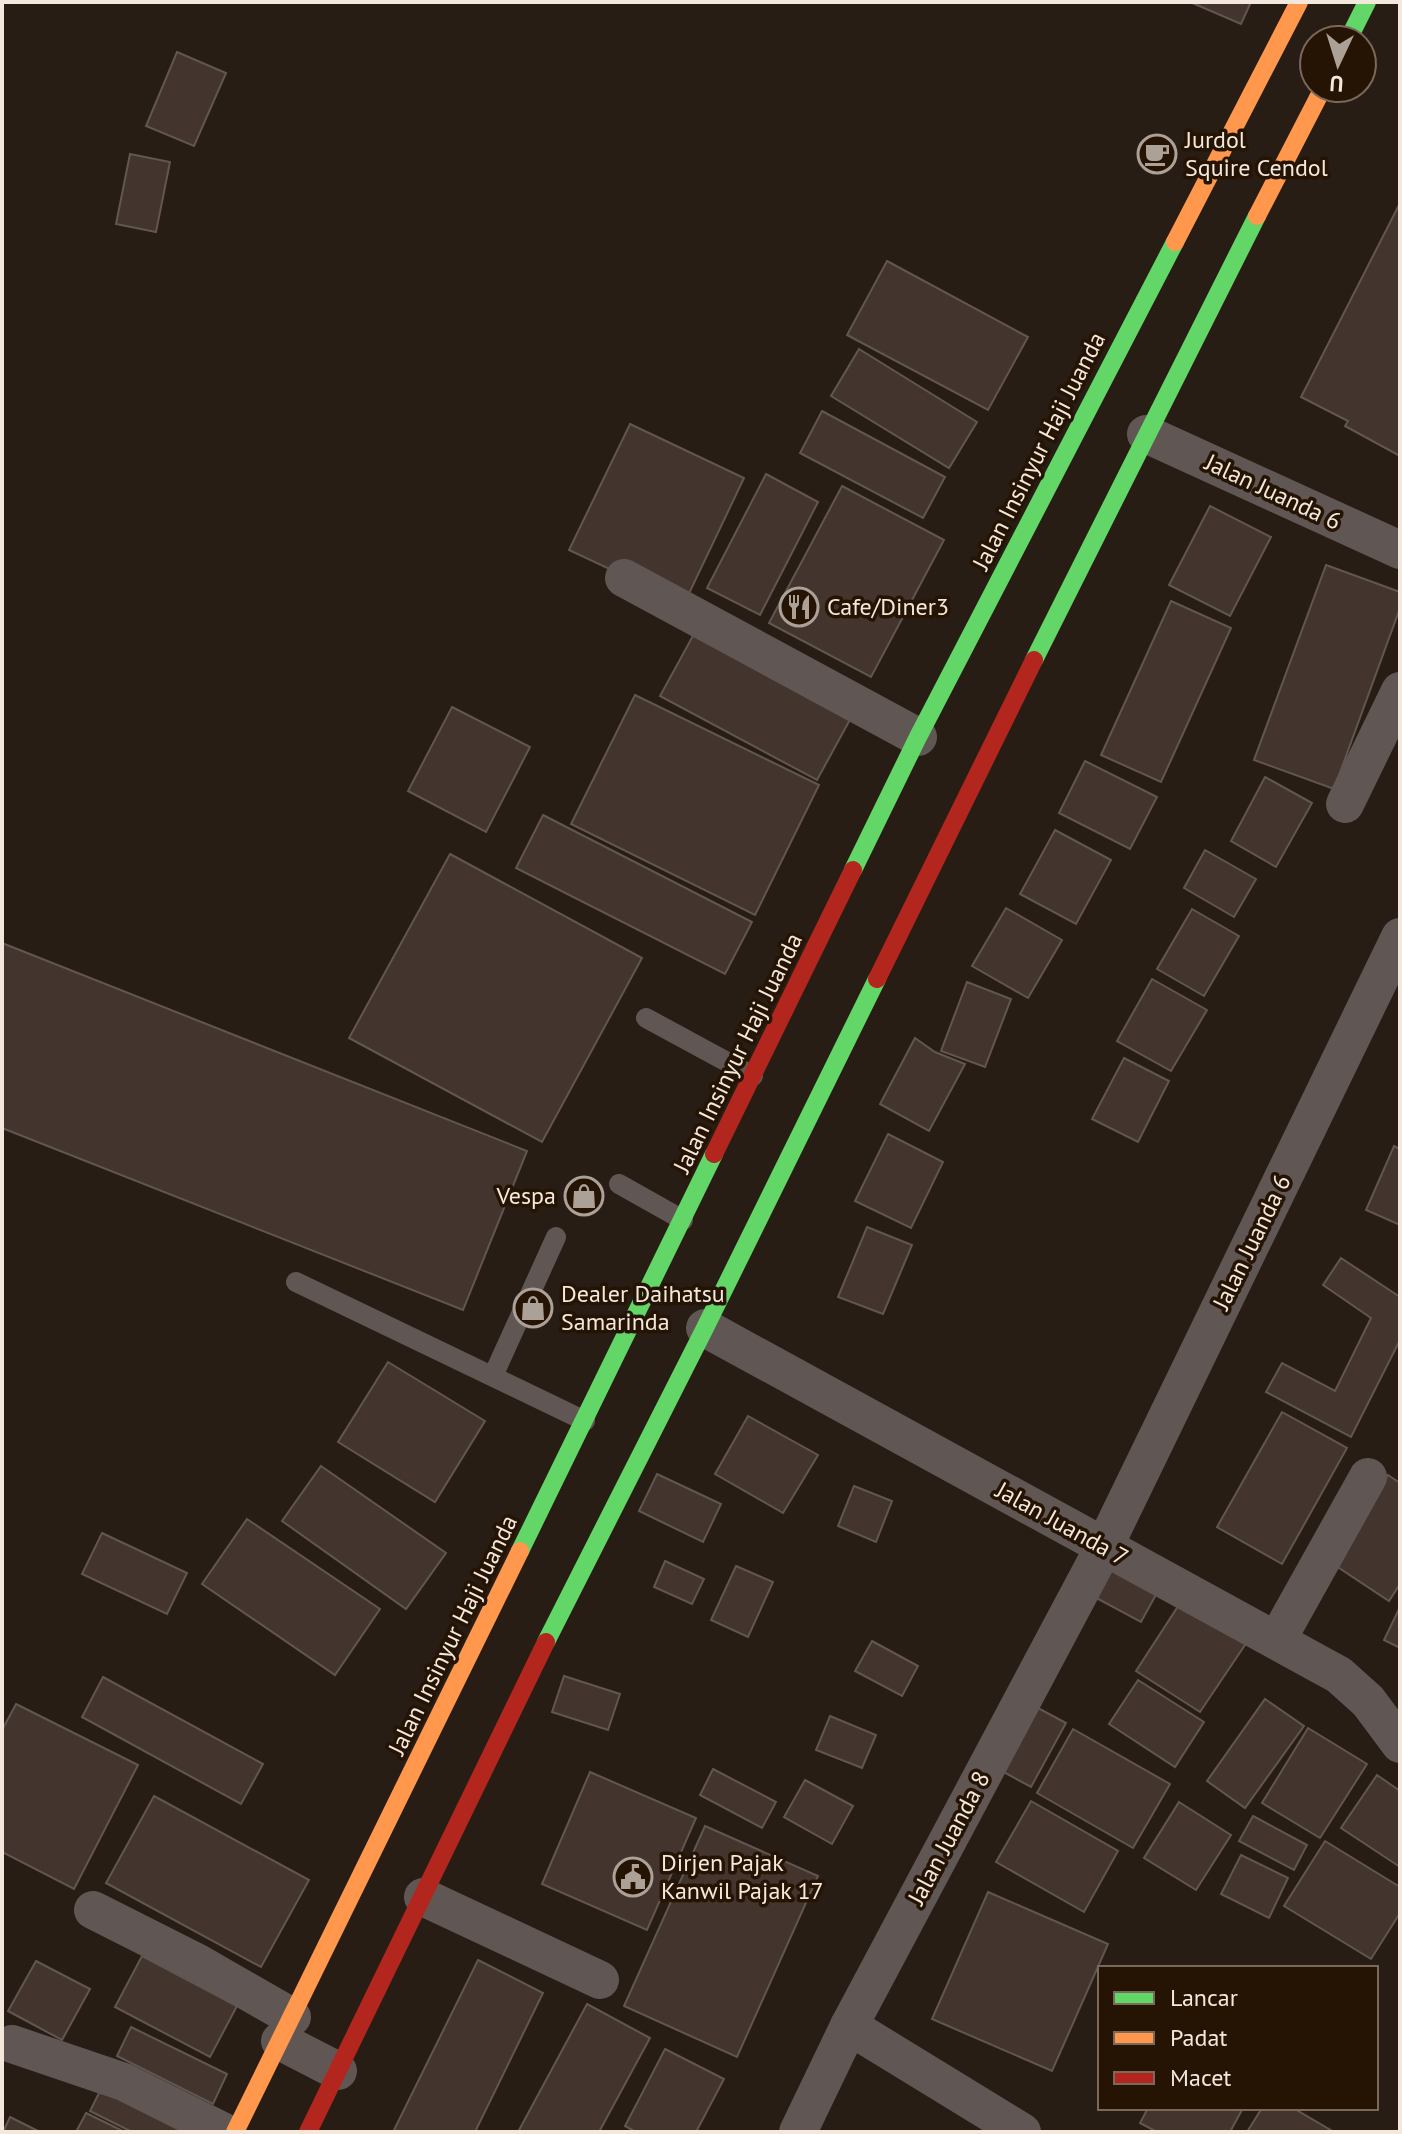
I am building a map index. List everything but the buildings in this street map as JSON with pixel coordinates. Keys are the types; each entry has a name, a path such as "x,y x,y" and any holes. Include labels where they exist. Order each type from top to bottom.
{"highway":[{"name":"Jalan Insinyur Haji Juanda","path":"235,2132 918,737 1299,2"},
{"path":"1356,24 1367,2"},
{"path":"308,2132 532,1669 705,1328 1146,434 1315,104"}],"street":[{"name":"Jalan Juanda 6","path":"1146,434 1400,550"},
{"path":"624,578 918,737"},
{"path":"1345,804 1400,691"},
{"name":"Jalan Juanda 6","path":"1104,1547 1400,937"},
{"name":"Jalan Juanda 7","path":"705,1328 1339,1675 1356,1688 1400,1744"},
{"path":"1277,1640 1368,1477"},
{"name":"Jalan Juanda 8","path":"798,2132 849,2026 1104,1547"},
{"path":"423,1897 600,1980"},
{"path":"93,1910 198,1963 338,2071"},
{"path":"849,2026 1022,2132"},
{"path":"12,2044 124,2082 224,2132"}],"lane":[{"path":"646,1018 753,1076"},
{"path":"619,1184 683,1220"},
{"path":"493,1376 556,1237"},
{"path":"296,1282 585,1421"}],"traffic: fast":[{"path":"1356,24 1367,2"},
{"path":"1034,660 1257,216"},
{"path":"853,870 918,737 1175,242"},
{"path":"546,1642 877,979"},
{"path":"520,1551 714,1154"}],"traffic: slow":[{"path":"1175,242 1299,2"},
{"path":"1257,216 1315,104"},
{"path":"235,2132 520,1551"}],"traffic: jam":[{"path":"877,979 1034,660"},
{"path":"714,1154 853,870"},
{"path":"308,2132 546,1642"}],"place":[{"name":"Jurdol Squire Cendol","path":"1157,154"},
{"name":"Cafe/Diner3","path":"799,607"},
{"name":"Vespa","path":"584,1196"},
{"name":"Dealer Daihatsu Samarinda","path":"533,1308"},
{"name":"Dirjen Pajak Kanwil Pajak 17","path":"633,1877"}]}
